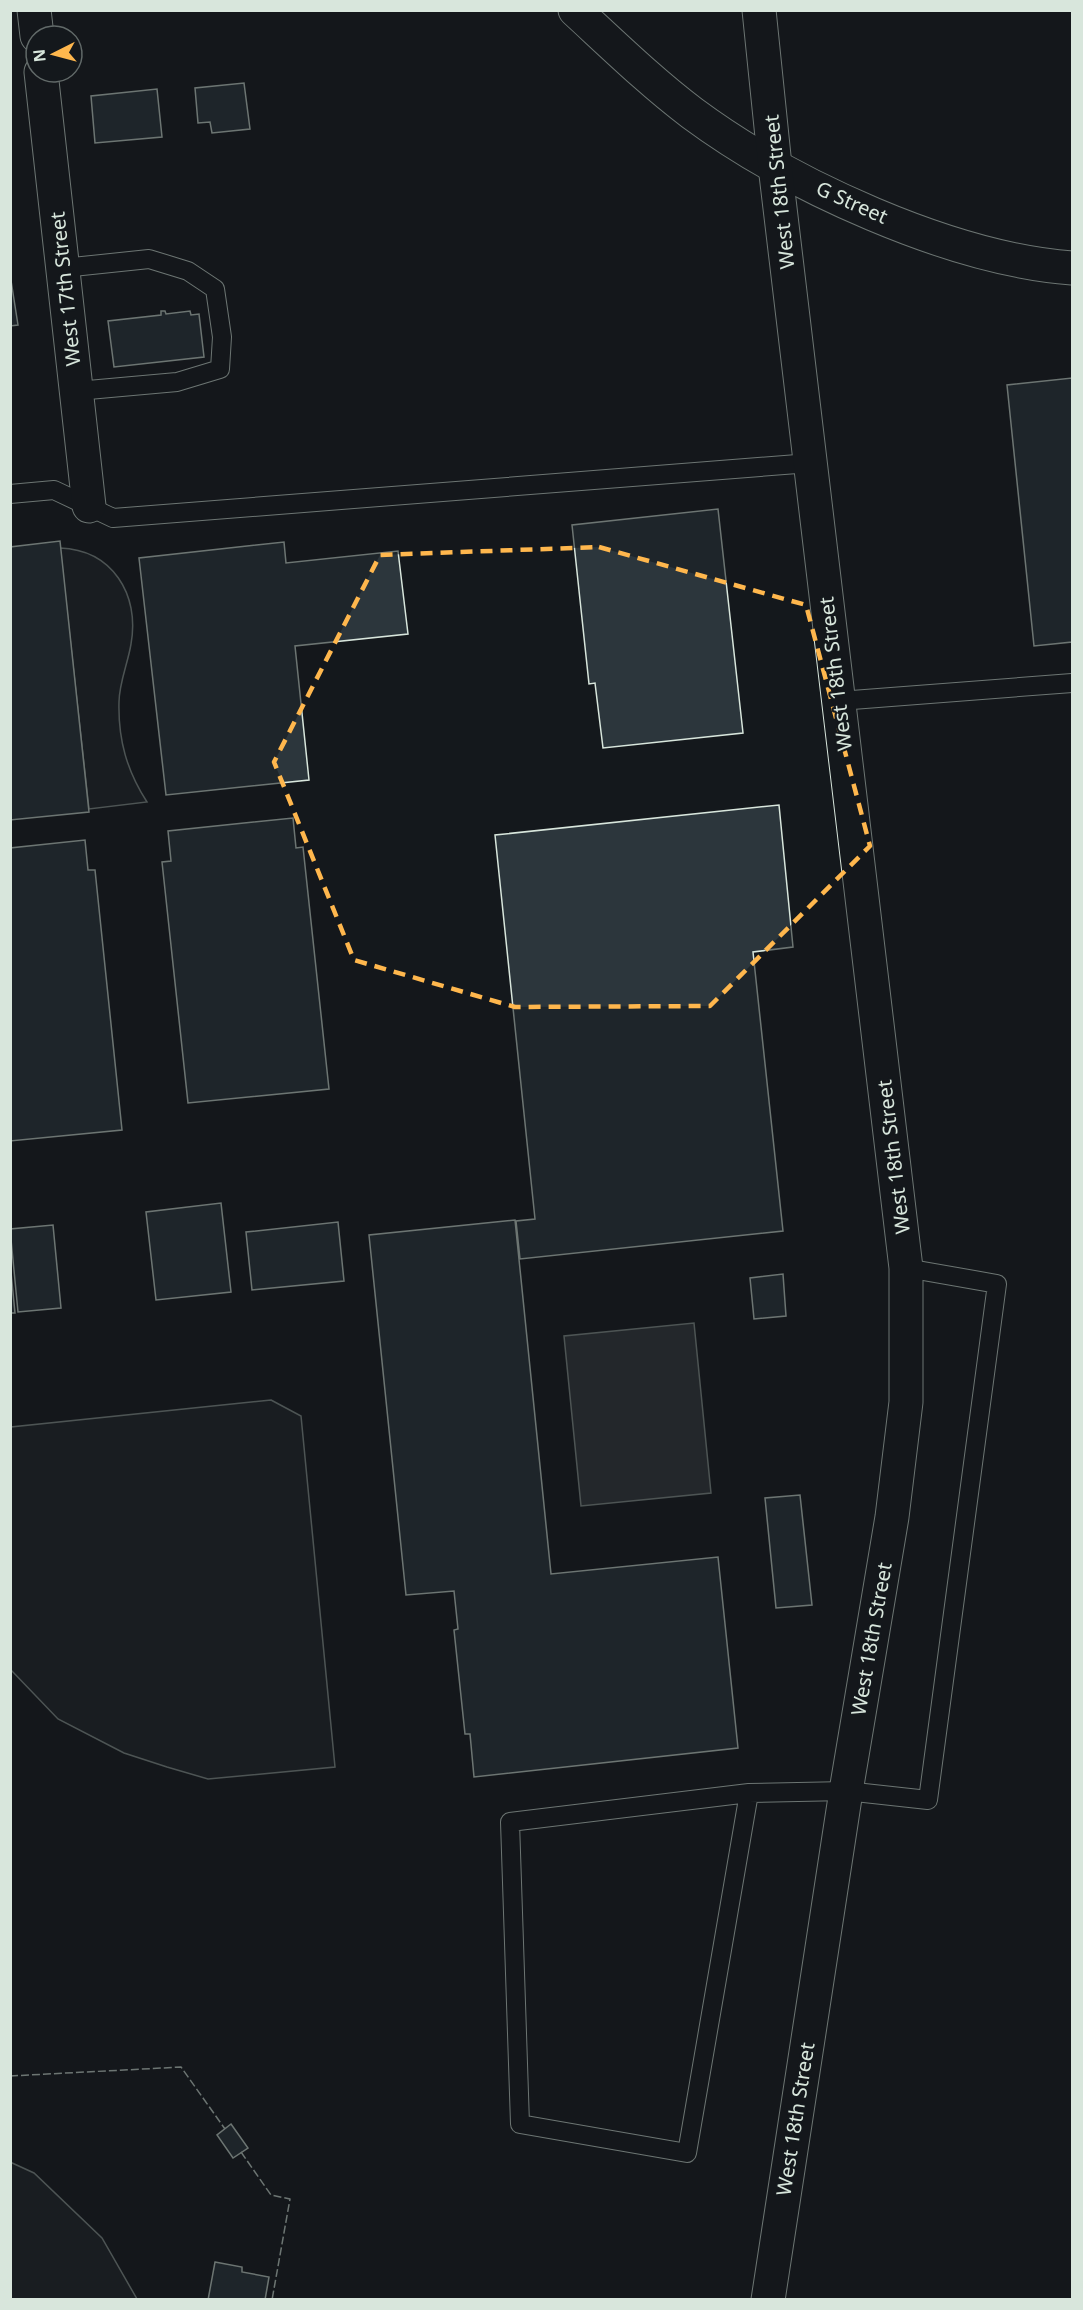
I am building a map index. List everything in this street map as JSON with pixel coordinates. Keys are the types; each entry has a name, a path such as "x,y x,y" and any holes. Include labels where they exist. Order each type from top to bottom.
{"street":[{"name":"G Street","path":"575,10 692,112 775,166 867,211 963,246 1072,268"},
{"name":"West 18th Street","path":"759,10 775,166 906,1268 906,1402 892,1517 846,1791 768,2300"},
{"name":"West 17th Street","path":"42,84 89,506"}],"lane":[{"path":"63,268 149,259 188,271 215,289 222,338 220,369 177,382 77,390"},
{"path":"10,494 54,490 113,518 810,463"},
{"path":"838,701 1072,683"},
{"path":"749,1793 687,2153 520,2124 510,1822 749,1793 846,1791 928,1800 997,1284 906,1268"}],"highlighted area":[{"path":"599,547 806,605 870,846 710,1006 515,1007 354,960 274,762 380,555"}],"shaded area":[{"path":"60,548 94,557 108,566 126,592 133,626 119,695 120,729 129,767 147,802 89,809"},
{"path":"694,1323 711,1493 581,1506 564,1336"},
{"path":"271,1400 301,1416 335,1767 208,1779 124,1753 58,1719 11,1670 11,1427"},
{"path":"10,2162 34,2173 102,2238 137,2299 11,2299"}],"building":[{"path":"244,83 250,129 212,133 210,122 198,123 195,88"},
{"path":"157,89 162,137 95,143 91,96"},
{"path":"10,274 18,325 10,326"},
{"path":"161,311 165,311 166,314 190,311 191,315 199,314 204,357 114,367 108,321 161,315"},
{"path":"1072,378 1072,642 1034,646 1007,385"},
{"path":"718,509 743,733 603,748 595,683 589,684 572,525"},
{"path":"60,541 89,812 10,820 10,547"},
{"path":"284,542 286,563 398,551 408,634 295,646 309,780 166,795 139,558"},
{"path":"779,805 793,947 753,952 783,1231 520,1259 516,1221 535,1219 495,835"},
{"path":"293,818 296,848 303,847 329,1089 188,1103 162,862 171,861 168,831"},
{"path":"85,840 88,870 95,870 122,1130 10,1141 10,848"},
{"path":"221,1203 231,1292 156,1300 146,1212"},
{"path":"515,1220 551,1574 718,1557 738,1748 474,1777 470,1734 465,1734 454,1630 458,1629 454,1591 406,1595 369,1235"},
{"path":"338,1222 344,1281 252,1290 246,1232"},
{"path":"53,1225 61,1308 18,1312 10,1229"},
{"path":"10,1262 15,1313 10,1313"},
{"path":"783,1274 786,1316 754,1319 750,1278"},
{"path":"800,1495 812,1605 776,1608 765,1498"},
{"path":"231,2124 248,2148 233,2158 217,2135"},
{"path":"215,2262 242,2267 242,2272 269,2277 265,2300 208,2300"}],"fence":[{"path":"10,2076 181,2067 225,2129"},
{"path":"241,2152 271,2195 290,2199 272,2300"}]}
